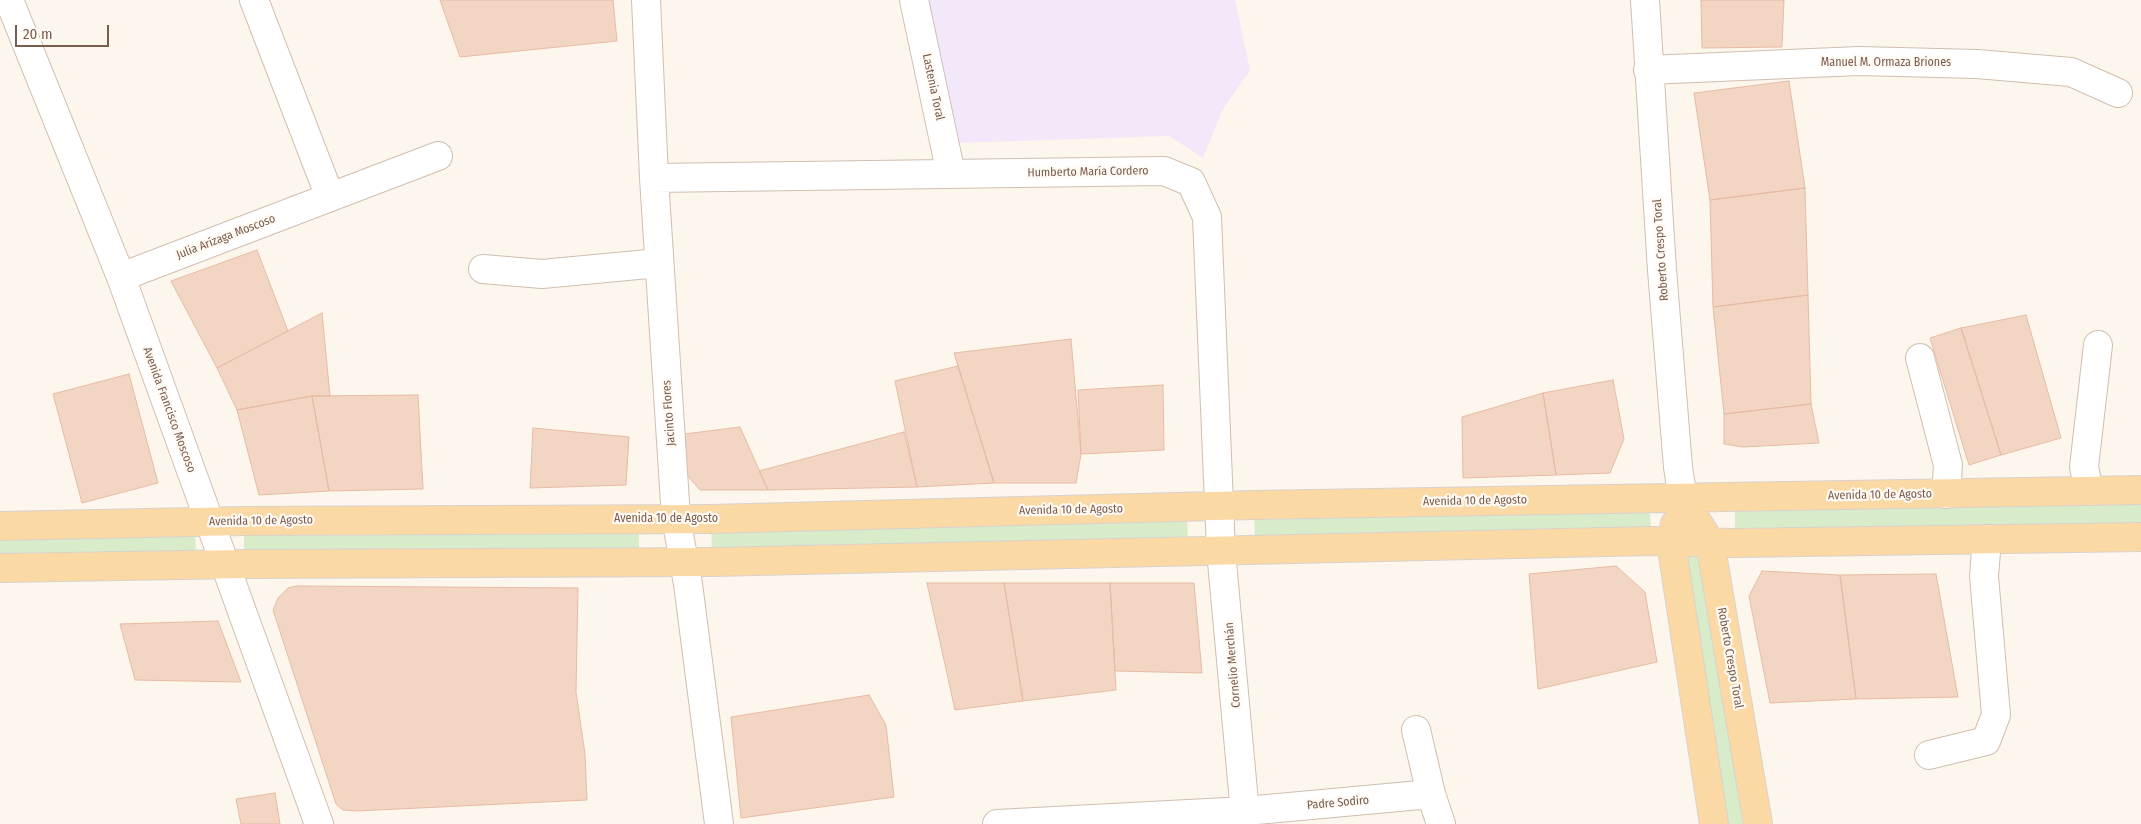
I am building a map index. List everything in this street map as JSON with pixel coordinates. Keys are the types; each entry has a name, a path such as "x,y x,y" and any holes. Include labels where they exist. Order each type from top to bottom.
{"main road":[{"name":"Avenida 10 de Agosto","path":"0,526 210,522 676,518 2141,490"},
{"name":"Roberto Crespo Toral","path":"1682,499 1671,542 1714,824"},
{"name":"Roberto Crespo Toral","path":"1682,499 1710,542 1758,824"},
{"path":"0,568 224,564 685,562 1671,542 2141,537"}],"street":[{"name":"Avenida Francisco Moscoso","path":"9,0 121,277 319,824"},
{"path":"254,0 330,197"},
{"name":"Jacinto Flores","path":"646,0 654,178 676,518 685,562 719,824"},
{"name":"Lastenia Toral","path":"914,0 952,174"},
{"name":"Roberto Crespo Toral","path":"1645,0 1662,270 1682,499"},
{"name":"Manuel M. Ormaza Briones","path":"1648,70 1860,61 1977,64 2071,72 2118,93"},
{"name":"Julia Arízaga Moscoso","path":"121,277 438,156"},
{"name":"Humberto María Cordero","path":"654,178 1164,171 1191,182 1207,217 1218,507"},
{"path":"483,269 542,274 659,263"},
{"path":"2089,491 2084,467 2098,345"},
{"path":"1920,358 1948,465 1946,494"},
{"name":"Cornelio Merchán","path":"1218,507 1246,818"},
{"path":"1929,755 1986,741 1996,715 1984,576 1987,539"},
{"path":"1416,730 1431,794 1441,824"},
{"name":"Padre Sodiro","path":"997,824 1246,818 1431,794"}],"shaded area":[{"path":"925,0 1235,0 1250,70 1222,111 1203,158 1169,136 959,143"}],"green space":[{"path":"2141,490 2141,537 1735,543 1735,498"},
{"path":"1650,498 1651,541 1255,550 1254,505"},
{"path":"1187,507 1188,551 712,562 711,519"},
{"path":"639,518 639,562 244,564 244,521"},
{"path":"195,523 196,564 0,568 0,526"},
{"path":"1671,542 1710,542 1758,824 1714,824"}],"building":[{"path":"440,0 613,0 617,41 460,57"},
{"path":"1701,0 1784,0 1782,47 1702,48"},
{"path":"1789,81 1805,188 1710,200 1694,93"},
{"path":"1805,188 1808,295 1713,307 1710,200"},
{"path":"257,250 288,331 217,368 171,281"},
{"path":"1808,295 1811,404 1724,414 1713,307"},
{"path":"322,313 330,396 312,396 237,410 217,368"},
{"path":"2026,315 2061,438 2001,455 1961,328"},
{"path":"1961,328 2001,455 1969,465 1930,338"},
{"path":"1071,339 1081,454 1076,483 994,483 954,353"},
{"path":"958,366 994,483 917,487 895,381"},
{"path":"129,374 158,483 82,503 53,394"},
{"path":"1613,380 1624,439 1610,473 1556,475 1543,393"},
{"path":"1163,385 1164,450 1081,454 1078,390"},
{"path":"1543,393 1556,475 1463,478 1462,417"},
{"path":"418,395 423,489 329,491 312,396"},
{"path":"312,396 329,491 259,495 237,410"},
{"path":"1811,404 1819,443 1743,447 1724,444 1724,414"},
{"path":"740,427 768,490 700,490 687,475 684,434"},
{"path":"533,428 629,437 626,485 530,488"},
{"path":"904,432 917,487 768,490 759,471"},
{"path":"1616,566 1645,592 1657,662 1538,689 1529,574"},
{"path":"1762,571 1840,575 1856,699 1770,703 1749,596"},
{"path":"1936,574 1958,697 1856,699 1840,575"},
{"path":"927,583 1004,583 1023,701 955,710"},
{"path":"1004,583 1110,583 1116,690 1023,701"},
{"path":"1110,583 1194,583 1202,673 1115,671"},
{"path":"296,586 578,588 576,692 585,754 587,800 356,811 343,810 336,804 273,610 278,598 288,588"},
{"path":"218,621 241,682 135,680 120,624"},
{"path":"869,695 886,725 894,797 741,818 731,717"},
{"path":"275,793 280,824 241,824 236,799"}]}
